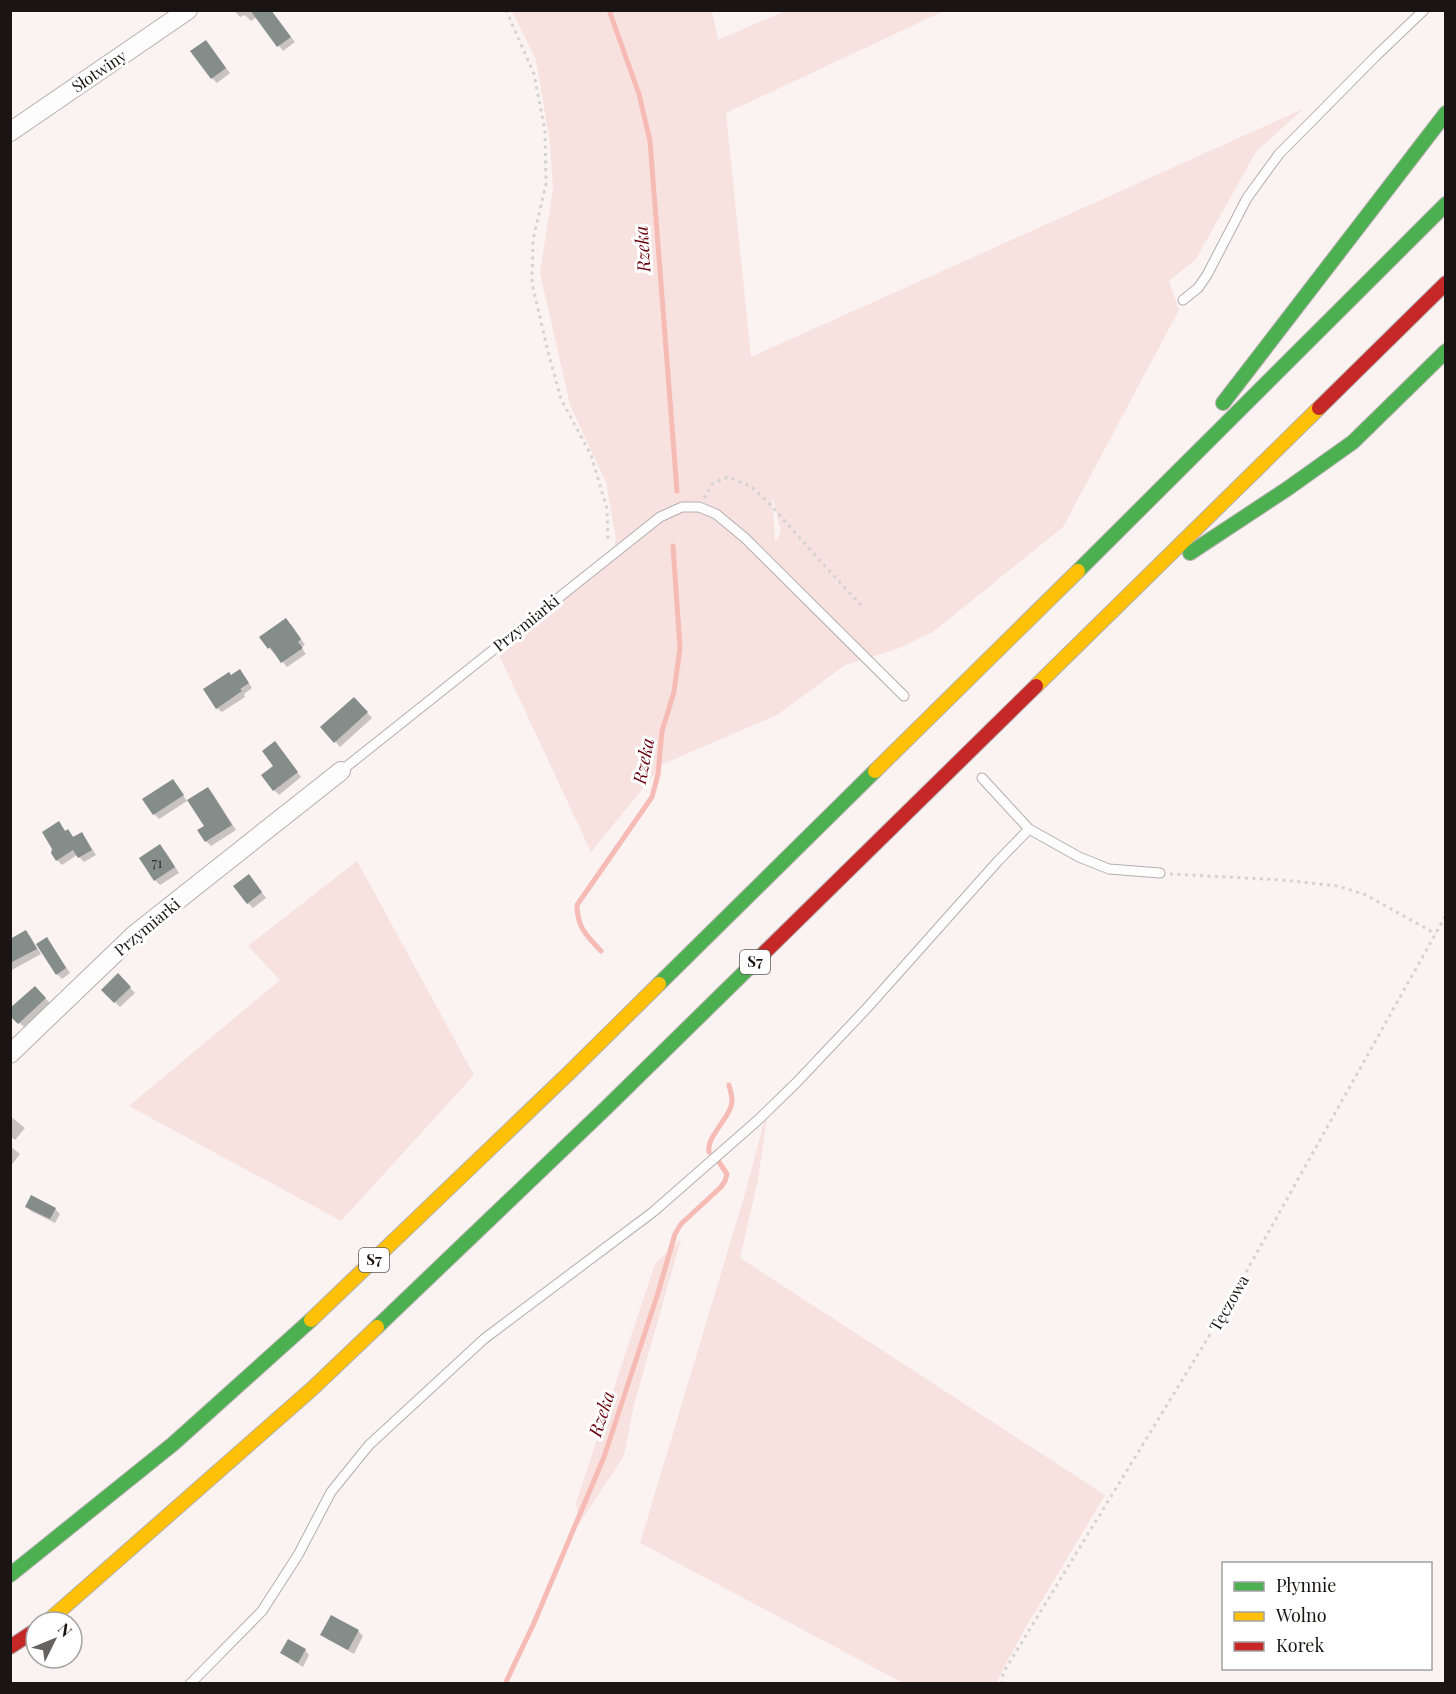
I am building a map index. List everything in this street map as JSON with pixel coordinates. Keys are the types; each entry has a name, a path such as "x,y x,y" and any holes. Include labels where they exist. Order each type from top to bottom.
{"highway":[{"path":"1216,411 1446,113"},
{"name":"S7","path":"10,1575 173,1444 288,1342 570,1072 1446,204"},
{"name":"S7","path":"61,1610 313,1388 606,1108 1446,283"},
{"path":"1134,590 1353,442 1446,351"},
{"path":"1138,511 1202,429"},
{"path":"10,1647 24,1638"}],"street":[{"name":"Słotwiny","path":"10,132 189,10"},
{"name":"Przymiarki","path":"10,1054 135,934 341,771"}],"lane":[{"path":"1183,300 1198,288 1207,275 1247,198 1279,154 1424,10"},
{"name":"Przymiarki","path":"341,771 660,517 682,507 699,507"},
{"path":"699,507 716,514 745,538 904,696"},
{"path":"981,778 1029,829 1080,857 1109,869 1160,873"},
{"path":"190,1683 262,1611 298,1555 331,1492 369,1445 484,1340 653,1212 758,1120 867,1008 1029,829"}],"path":[{"path":"507,10 534,74 545,131 546,184 533,240 532,284 561,399 591,454 607,509 609,546 606,559"},
{"path":"699,507 712,484 728,477 750,486 766,500 864,608"},
{"path":"1160,873 1283,880 1338,886 1366,895 1436,934"},
{"name":"Tęczowa","path":"1002,1683 1003,1673 1222,1315 1446,915"}],"shaded area":[{"path":"512,11 712,11 718,40 785,11 944,11 726,113 751,357 1303,109 1256,152 1196,259 1169,281 1179,310 1063,527 933,632 897,649 845,665 777,715 663,764 591,852 498,653 612,560 616,539 606,482 570,405 540,273 553,189 550,143 536,60","holes":["772,494 781,532 775,541"]},
{"path":"357,861 474,1075 341,1221 129,1106 280,980 248,946"},
{"path":"769,1103 758,1180 740,1258 1105,1495 1023,1632 997,1683 903,1683 640,1543 746,1190"},
{"path":"681,1239 634,1405 624,1456 579,1524 576,1503 655,1264"}],"building":[{"path":"250,10 271,10 291,37 277,47"},
{"path":"206,40 226,68 211,79 190,51"},
{"path":"286,618 301,639 298,642 303,648 281,663 270,647 268,649 259,637"},
{"path":"240,669 249,683 240,689 242,691 216,709 203,689 229,672 231,675"},
{"path":"354,697 368,712 334,743 320,727"},
{"path":"275,741 298,772 273,791 261,775 273,766 262,751"},
{"path":"173,779 184,795 153,815 142,799"},
{"path":"208,787 232,825 205,842 197,830 204,826 187,800"},
{"path":"59,821 65,831 68,829 73,837 82,832 92,850 78,858 73,850 56,861 42,832"},
{"path":"160,844 175,867 154,881 139,858"},
{"path":"249,874 262,892 247,904 233,886"},
{"path":"26,930 37,949 10,963 10,939"},
{"path":"47,937 66,968 56,975 36,944"},
{"path":"118,973 131,987 114,1003 101,990"},
{"path":"35,986 46,998 18,1024 10,1016 10,1008"},
{"path":"31,1195 56,1208 50,1219 25,1207"},
{"path":"331,1615 359,1630 348,1650 320,1635"},
{"path":"288,1639 306,1649 298,1663 280,1653"}],"waterway":[{"name":"Rzeka","path":"609,10 639,94 650,141 677,491"},
{"name":"Rzeka","path":"601,951 583,930 577,913 577,905 652,797 658,774 662,731 674,692 680,648 673,546"},
{"name":"Rzeka","path":"709,1152 711,1140 731,1106 729,1085"},
{"name":"Rzeka","path":"505,1684 534,1623 604,1457 675,1234 681,1224 725,1181 727,1174 719,1162"}],"traffic: fast":[{"path":"1223,403 1446,113"},
{"path":"1078,571 1446,204"},
{"path":"1190,553 1353,442 1446,351"},
{"path":"659,984 875,771"},
{"path":"377,1327 765,952"},
{"path":"10,1575 173,1444 311,1320"}],"traffic: slow":[{"path":"1036,686 1319,408"},
{"path":"875,771 1078,571"},
{"path":"311,1320 659,984"},
{"path":"61,1610 313,1388 377,1327"}],"traffic: jam":[{"path":"1319,408 1446,283"},
{"path":"765,952 1036,686"},
{"path":"10,1647 24,1638"}]}
